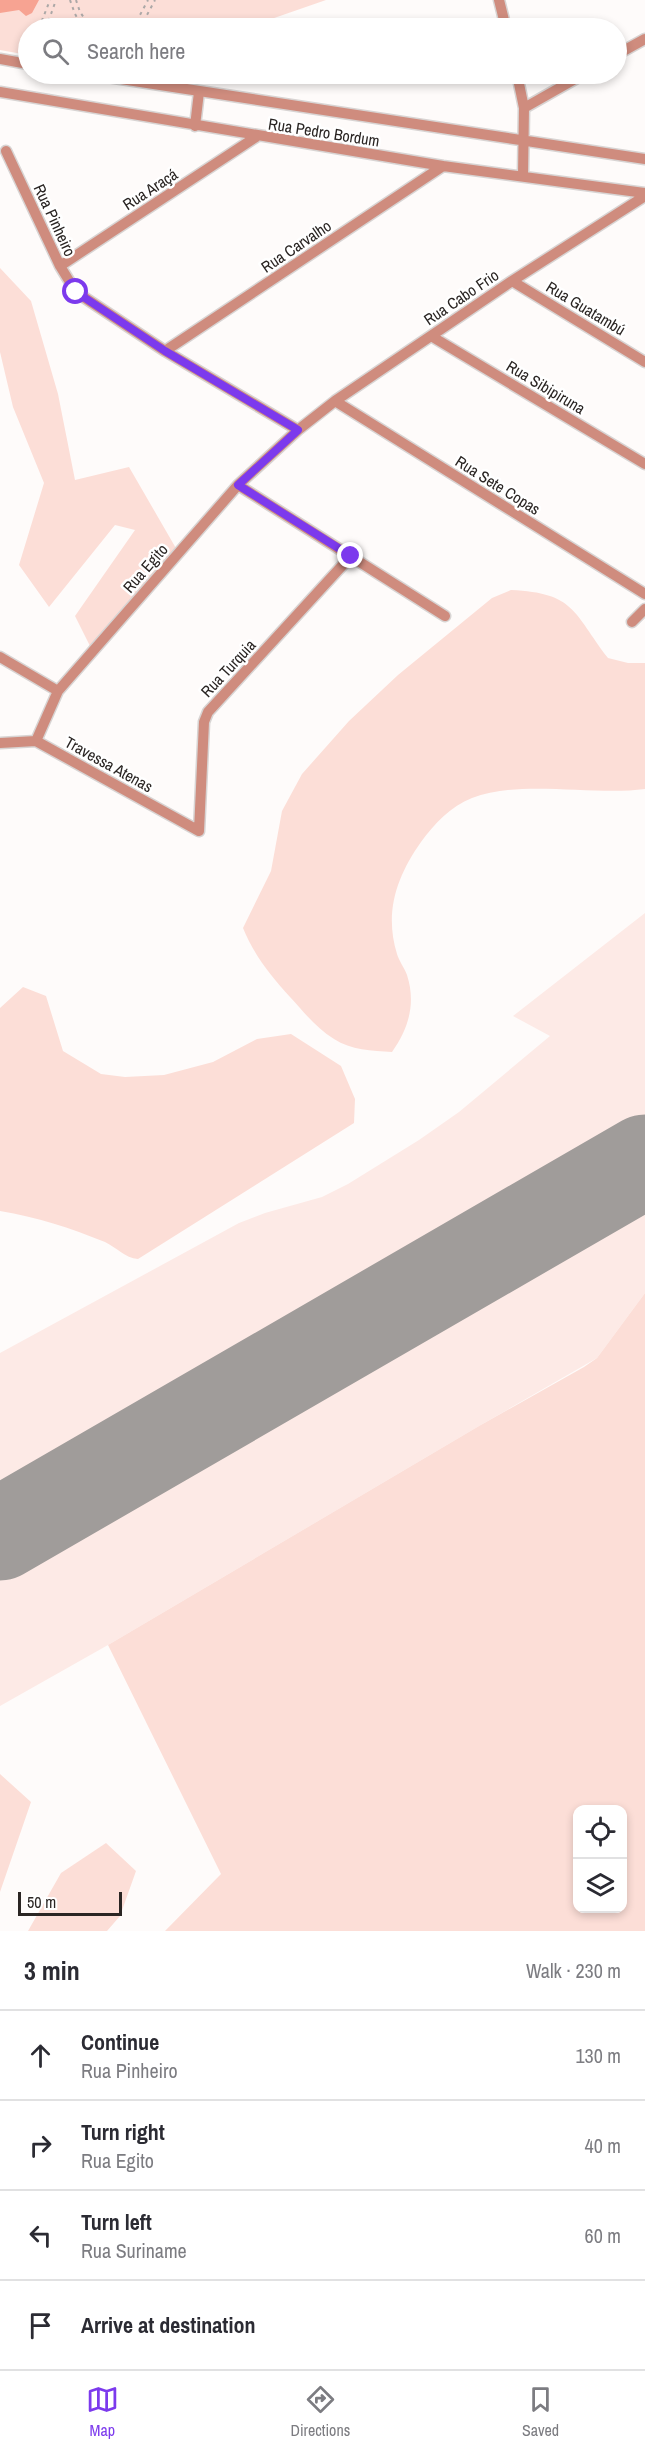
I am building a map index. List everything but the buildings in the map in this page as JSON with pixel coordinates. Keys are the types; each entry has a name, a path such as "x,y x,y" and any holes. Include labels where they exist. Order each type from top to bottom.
{"street":[{"path":"499,0 504,18"},
{"path":"627,49 645,39"},
{"path":"0,59 18,62"},
{"name":"Rua Pedro Bordum","path":"150,84 645,159"},
{"path":"519,84 524,108 523,175"},
{"path":"524,108 566,84"},
{"name":"Rua Pedro Bordum","path":"0,92 443,166 523,175 645,194"},
{"path":"195,126 199,92"},
{"name":"Rua Araçá","path":"60,266 256,136"},
{"name":"Rua Pinheiro","path":"6,151 60,266 76,292 165,351 298,430"},
{"name":"Rua Carvalho","path":"165,351 443,166"},
{"name":"Rua Cabo Frio","path":"298,430 335,401 645,194"},
{"name":"Rua Guatambú","path":"512,281 645,362"},
{"name":"Rua Sibipiruna","path":"431,336 645,464"},
{"name":"Rua Sete Copas","path":"335,401 645,594"},
{"name":"Rua Egito","path":"36,741 58,691 238,485 298,430"},
{"path":"238,485 445,616"},
{"name":"Rua Turquia","path":"199,831 204,722 208,712 351,556"},
{"path":"632,622 645,609"},
{"path":"0,657 58,691"},
{"path":"0,743 36,741"},
{"name":"Travessa Atenas","path":"36,741 199,831"}],"path":[{"path":"43,18 50,0"},
{"path":"50,18 56,0"},
{"path":"70,0 77,18"},
{"path":"76,0 84,18"},
{"path":"138,18 148,0"},
{"path":"145,18 155,0"}],"shaded area":[{"path":"0,0 326,0 274,18 18,18 18,53 0,50"},
{"path":"0,0 39,0 32,13 26,16 19,10 0,13"},
{"path":"0,268 31,301 58,394 75,480 129,467 177,550 90,646 75,616 135,530 115,525 49,607 19,565 44,483 13,407 0,352"},
{"path":"511,590 548,595 561,601 579,617 608,658 628,663 645,663 645,789 603,791 534,789 491,792 464,801 437,822 405,868 395,895 393,939 398,957 407,975 411,995 409,1015 403,1034 392,1052 347,1046 321,1030 283,989 257,956 243,928 271,871 282,811 302,774 349,721 398,675 492,598"},
{"path":"645,913 645,1293 597,1358 0,1706 0,1353 239,1223 322,1197 348,1184 419,1140 459,1112 550,1036 513,1016"},
{"path":"23,987 46,996 63,1051 101,1074 125,1077 164,1075 213,1062 257,1039 291,1034 341,1066 355,1099 354,1123 138,1259 79,1232 0,1211 0,1008"},
{"path":"645,1293 645,1931 165,1931 221,1874 108,1645 479,1426 597,1358"},
{"path":"0,1774 31,1802 0,1892"},
{"path":"106,1843 136,1871 120,1916 107,1931 28,1931 61,1873"}],"runway":[{"path":"0,1534 645,1161"}],"route":[{"path":"76,292 165,351 298,430 238,485 351,556"}]}
